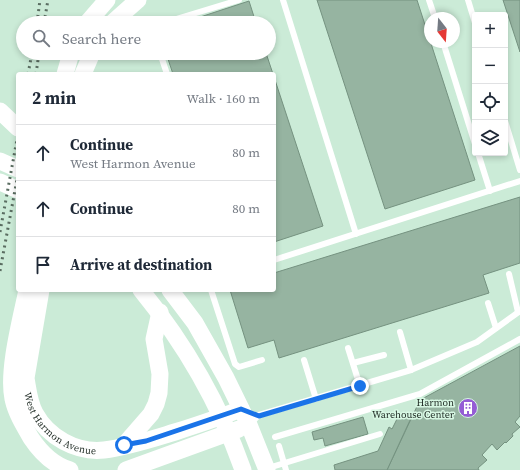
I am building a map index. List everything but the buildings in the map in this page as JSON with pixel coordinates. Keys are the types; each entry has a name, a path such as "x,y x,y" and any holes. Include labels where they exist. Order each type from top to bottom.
{"main road":[{"path":"93,16 107,0"},
{"path":"120,16 138,0"},
{"path":"66,72 69,60"},
{"path":"84,72 89,60"},
{"path":"0,111 16,126"},
{"path":"0,161 16,168"},
{"path":"0,182 16,189"},
{"name":"West Harmon Avenue","path":"27,292 12,369 12,398 16,410 26,429 45,456 54,463 70,470"},
{"name":"West Harmon Avenue","path":"41,292 26,378 28,392 34,411 42,424 55,436 67,444 85,449 103,450 146,441 222,417 241,409"},
{"path":"143,292 160,312 195,367 222,417 241,469"},
{"path":"172,292 195,323 226,378 241,409 254,420 267,469"},
{"path":"124,445 151,414 159,393 160,374 154,339 160,312"},
{"path":"126,470 229,434 254,420"}],"lane":[{"path":"186,16 239,0"},
{"path":"283,0 356,234"},
{"path":"429,0 433,12"},
{"path":"468,0 472,14"},
{"path":"444,48 472,135"},
{"path":"162,60 165,72"},
{"path":"508,131 520,170"},
{"path":"479,156 490,190"},
{"path":"276,259 520,181"},
{"path":"254,420 411,370 476,342 519,312 509,274"},
{"path":"212,292 235,364 239,367 262,360"},
{"path":"488,303 496,328"},
{"path":"400,332 411,370"},
{"path":"275,437 420,394 520,339"},
{"path":"348,348 360,386"},
{"path":"353,363 384,355"},
{"path":"304,360 316,399"},
{"path":"267,469 380,434"},
{"path":"278,446 286,470"}],"railway":[{"path":"38,16 40,0"},
{"path":"45,16 48,0"},
{"path":"28,72 31,60"},
{"path":"36,72 38,60"},
{"path":"0,232 16,145"},
{"path":"0,271 16,185"}],"place":[{"name":"Harmon Warehouse Center","path":"468,408"}],"route":[{"path":"124,445 146,441 222,417 241,409 259,416 360,386"}]}
